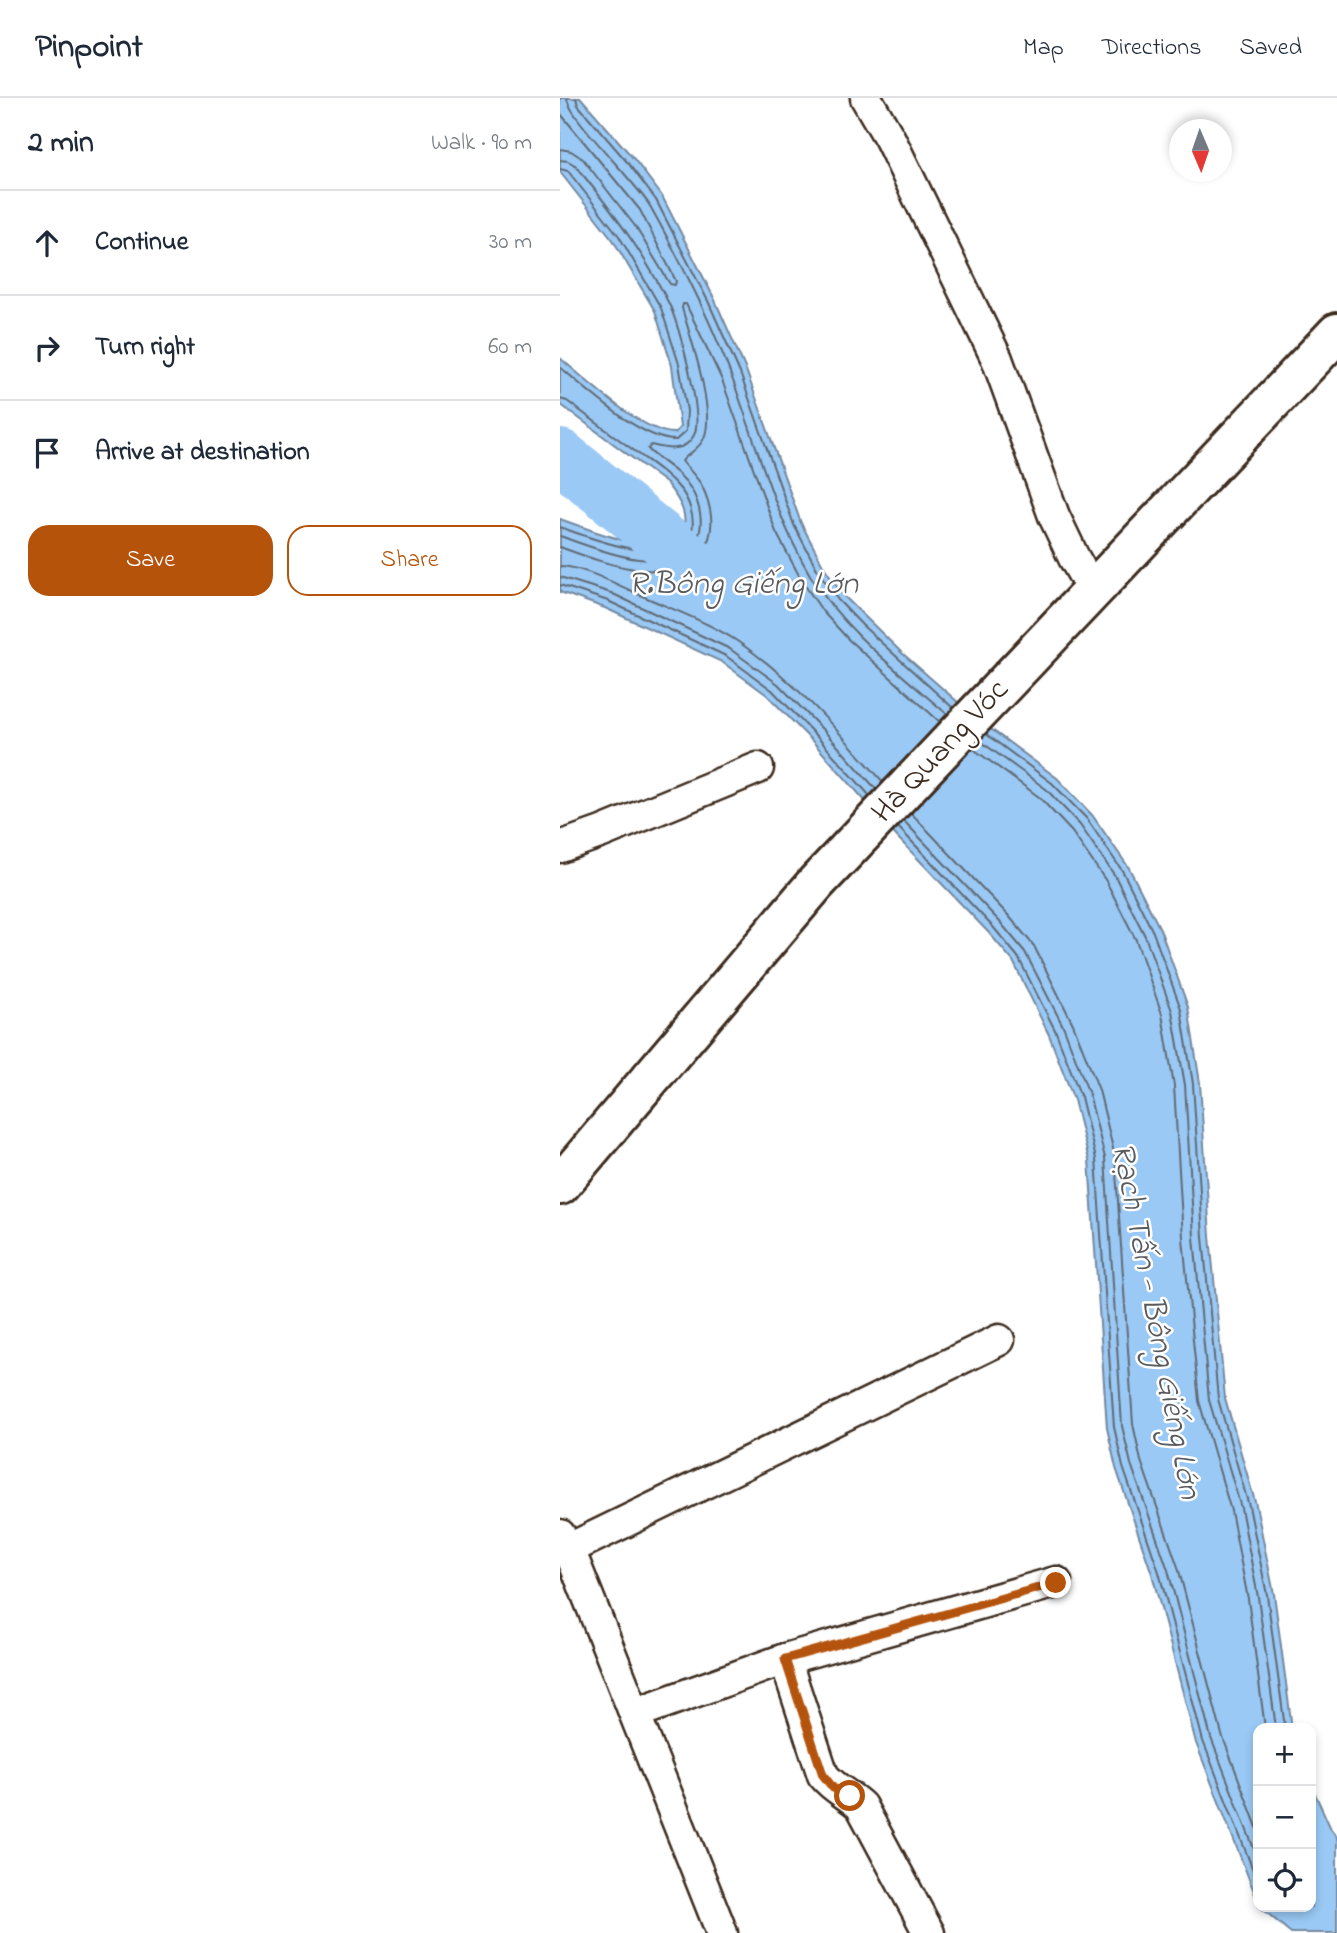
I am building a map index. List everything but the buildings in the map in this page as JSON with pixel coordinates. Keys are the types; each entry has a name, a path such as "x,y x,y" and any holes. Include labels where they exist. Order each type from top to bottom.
{"street":[{"path":"866,98 890,139 997,359 1054,516 1093,591"},
{"name":"Hà Quang Vóc","path":"560,1185 817,883 1337,334"},
{"path":"560,847 758,768"},
{"path":"722,1933 636,1713 565,1542 999,1340"},
{"path":"636,1713 785,1659 1056,1583"},
{"path":"785,1659 823,1775 833,1788 850,1796 861,1806 929,1933"}],"water":[{"name":"R.Bông Giếng Lớn","path":"560,98 581,98 662,196 714,298 746,370 801,523 824,567 844,596 902,653 976,718 1057,778 1092,815 1129,868 1160,929 1188,1007 1200,1083 1210,1236 1225,1398 1256,1505 1274,1594 1291,1723 1253,1723 1253,1889 1196,1743 1152,1574 1116,1468 1107,1428 1089,1160 1074,1100 1049,1035 1013,961 767,695 722,662 605,608 560,592 560,519 618,539 648,543 679,539 683,531 684,517 680,503 666,483 560,404 560,358 615,404 647,425 675,433 680,427 672,366 655,311 613,240 560,172"},
{"path":"1316,1796 1337,1837 1337,1933 1291,1933 1266,1912 1316,1912"}],"waterway":[{"name":"Rạch Tấn - Bông Giếng Lớn","path":"560,456 725,590"}],"route":[{"path":"850,1796 833,1788 823,1775 785,1659 1056,1583"}]}
